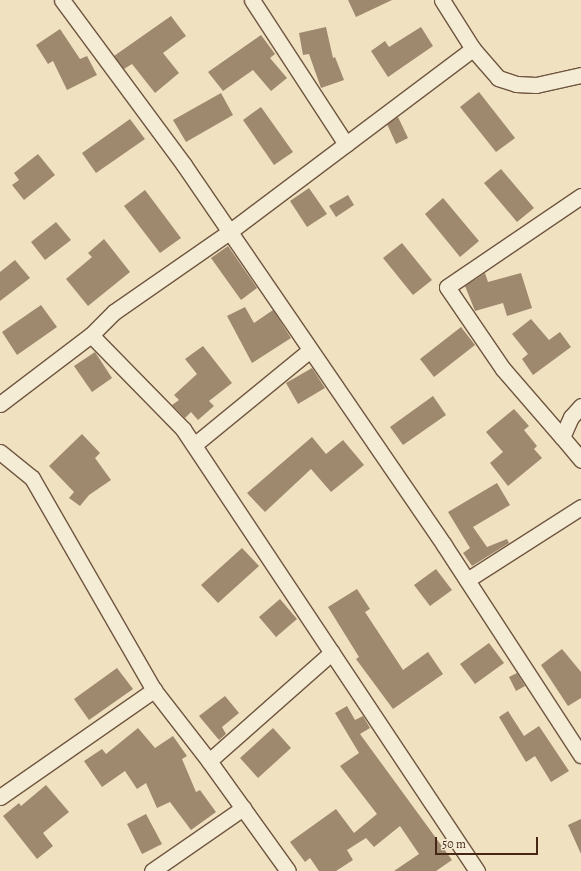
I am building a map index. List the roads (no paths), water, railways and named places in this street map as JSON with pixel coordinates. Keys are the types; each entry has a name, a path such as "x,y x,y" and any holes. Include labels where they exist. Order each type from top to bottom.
{"street":[{"path":"62,0 229,232 467,580 581,755"},
{"path":"252,0 346,144"},
{"path":"442,0 473,49 498,78 516,84 536,85 581,75"},
{"path":"0,404 91,335 114,312 229,232 473,49"},
{"path":"581,196 447,287 503,369 581,460"},
{"path":"91,335 183,429 477,871"},
{"path":"194,445 310,350"},
{"path":"562,437 572,417 581,406"},
{"path":"0,452 32,478 154,690 243,808 288,871"},
{"path":"467,580 581,508"},
{"path":"208,761 332,652"},
{"path":"0,797 154,690"},
{"path":"152,871 243,808"}]}
